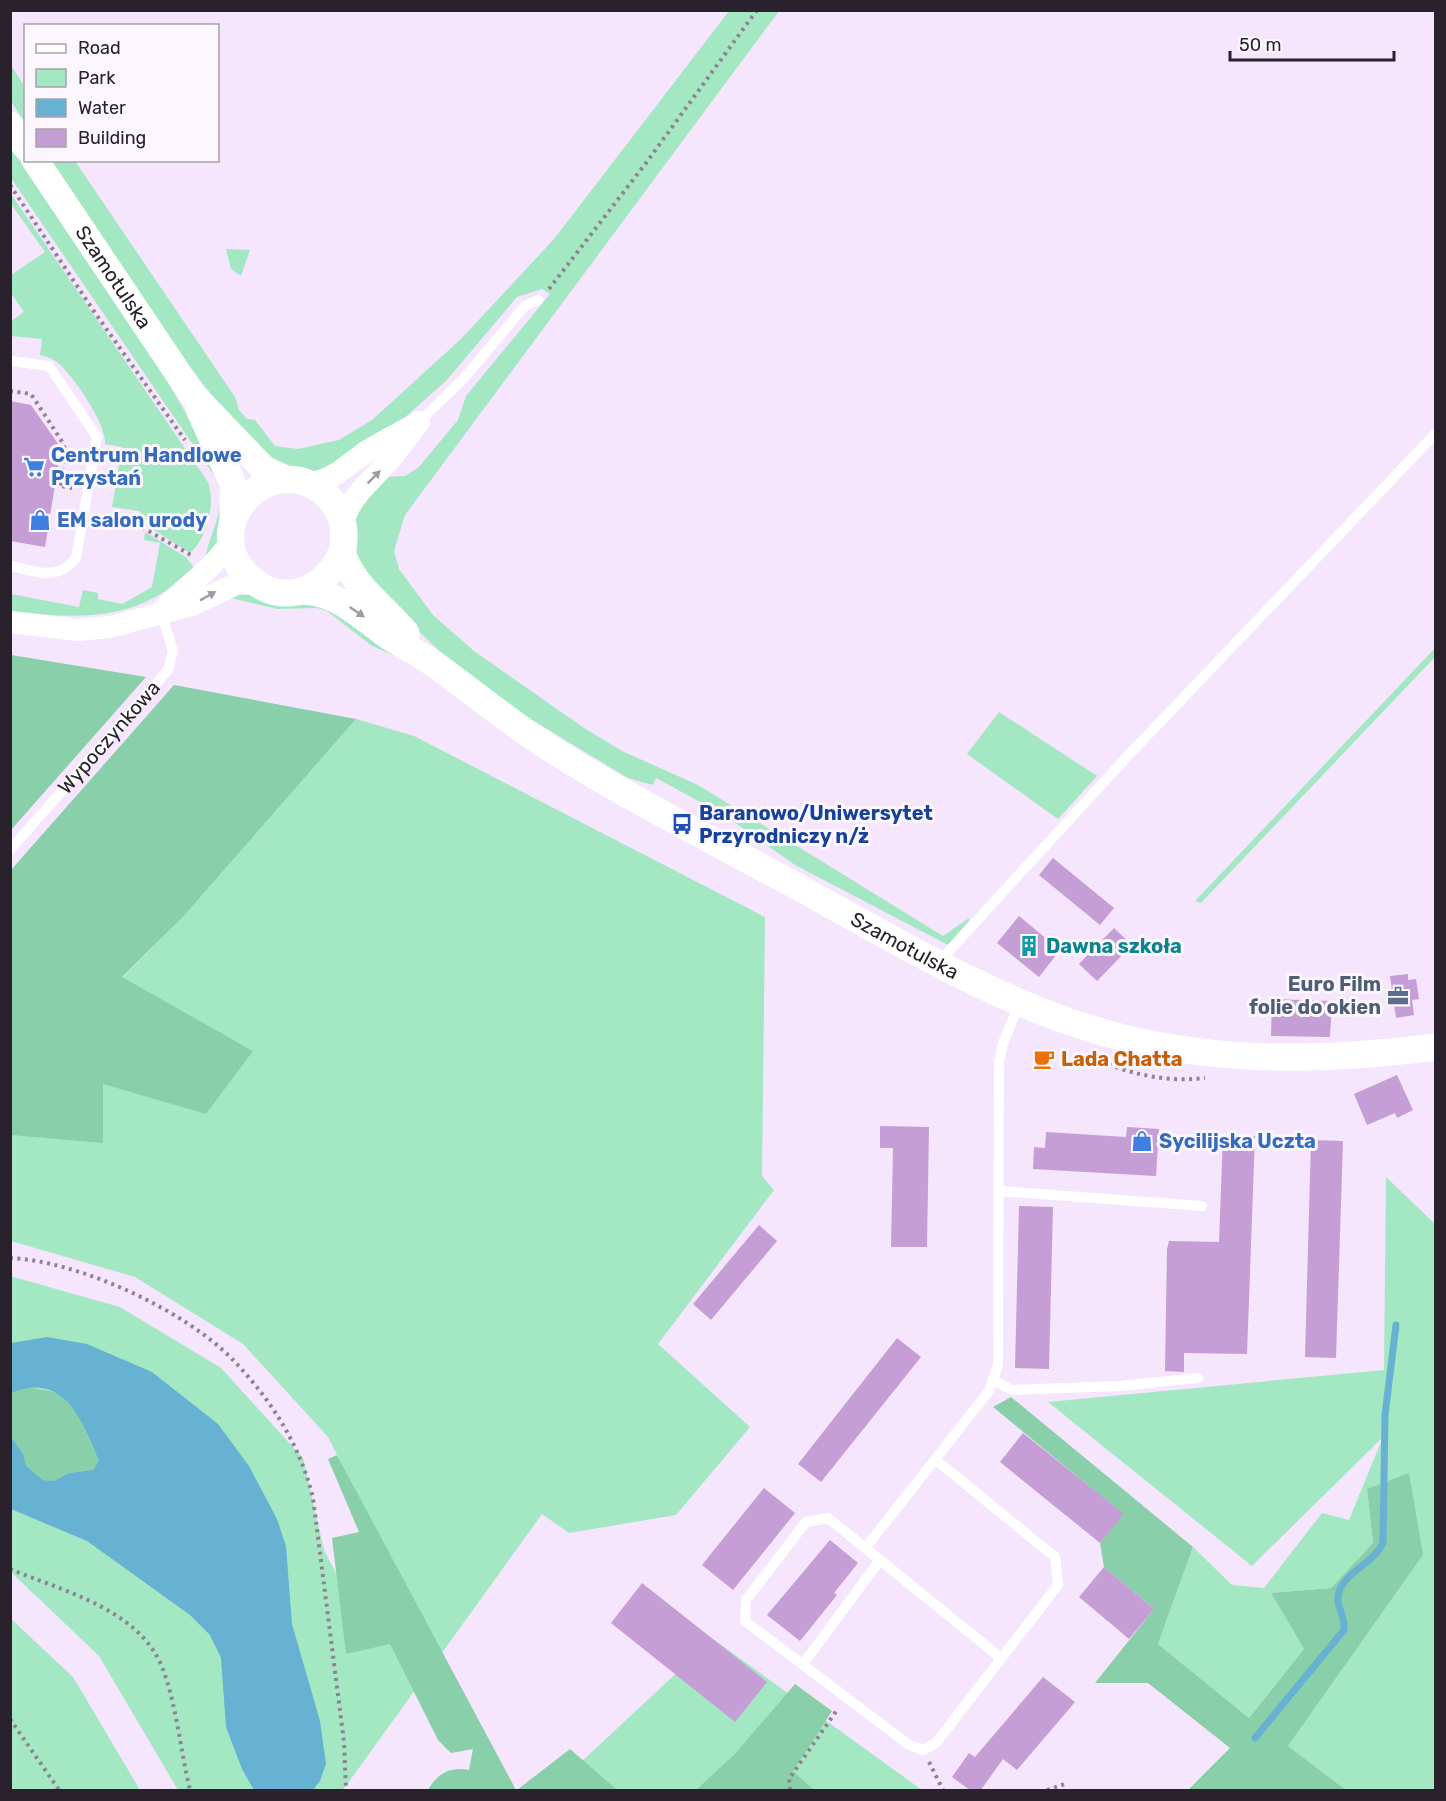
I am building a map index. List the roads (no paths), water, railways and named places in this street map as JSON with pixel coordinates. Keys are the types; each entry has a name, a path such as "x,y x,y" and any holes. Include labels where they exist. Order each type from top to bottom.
{"street":[{"path":"10,125 24,144"},
{"name":"Szamotulska","path":"35,162 192,394 233,484 232,531"},
{"name":"Szamotulska","path":"192,394 264,469 298,482"},
{"path":"161,612 182,589 207,572 232,531 242,502 249,495 267,484 326,480 369,451 419,422"},
{"path":"10,622 78,630 110,627 192,605 238,583 256,584 284,593 304,591 324,580 332,571 342,551 346,510 355,495 384,467 419,422"},
{"path":"298,482 333,503 343,524"},
{"path":"232,531 241,569 256,584"},
{"name":"Szamotulska","path":"342,551 349,569 364,589 433,663"},
{"name":"Szamotulska","path":"304,591 330,595 433,663 526,732 607,783 939,963 1020,1002 1103,1033 1216,1054 1326,1058 1436,1047"}],"lane":[{"path":"419,422 464,378 525,306 538,300"},
{"path":"10,361 49,366 97,437 76,558 67,570 52,573 10,566"},
{"path":"939,963 1123,761 1436,433"},
{"name":"Wypoczynkowa","path":"10,850 168,670 173,651 161,612"},
{"path":"866,1547 989,1391 998,1365 1000,1054 1020,1002"},
{"path":"999,1191 1202,1206"},
{"path":"993,1380 1012,1390 1120,1386 1198,1378"},
{"path":"936,1460 1055,1557 1058,1585 936,1743 924,1750 909,1746 745,1621 746,1600 806,1522 828,1518 1001,1658"},
{"path":"803,1664 880,1560"}],"water":[{"path":"47,1337 87,1344 152,1372 218,1424 249,1466 277,1519 286,1546 292,1624 320,1721 326,1764 320,1781 313,1790 254,1790 242,1769 226,1727 221,1658 210,1635 190,1615 87,1541 11,1509 11,1437 23,1454 26,1466 43,1480 54,1481 69,1473 93,1470 99,1461 78,1416 58,1394 45,1389 30,1388 11,1393 11,1343"}],"waterway":[{"path":"1255,1738 1344,1630 1338,1600 1340,1589 1348,1577 1373,1556 1383,1543 1385,1415 1396,1325"}],"place":[{"name":"Centrum Handlowe Przystań","path":"34,467"},
{"name":"EM salon urody","path":"40,520"},
{"name":"Baranowo/Uniwersytet Przyrodniczy n/ż","path":"682,824"},
{"name":"Dawna szkoła","path":"1029,946"},
{"name":"Euro Film folie do okien","path":"1398,996"},
{"name":"Lada Chatta","path":"1044,1059"},
{"name":"Sycilijska Uczta","path":"1142,1141"}]}
